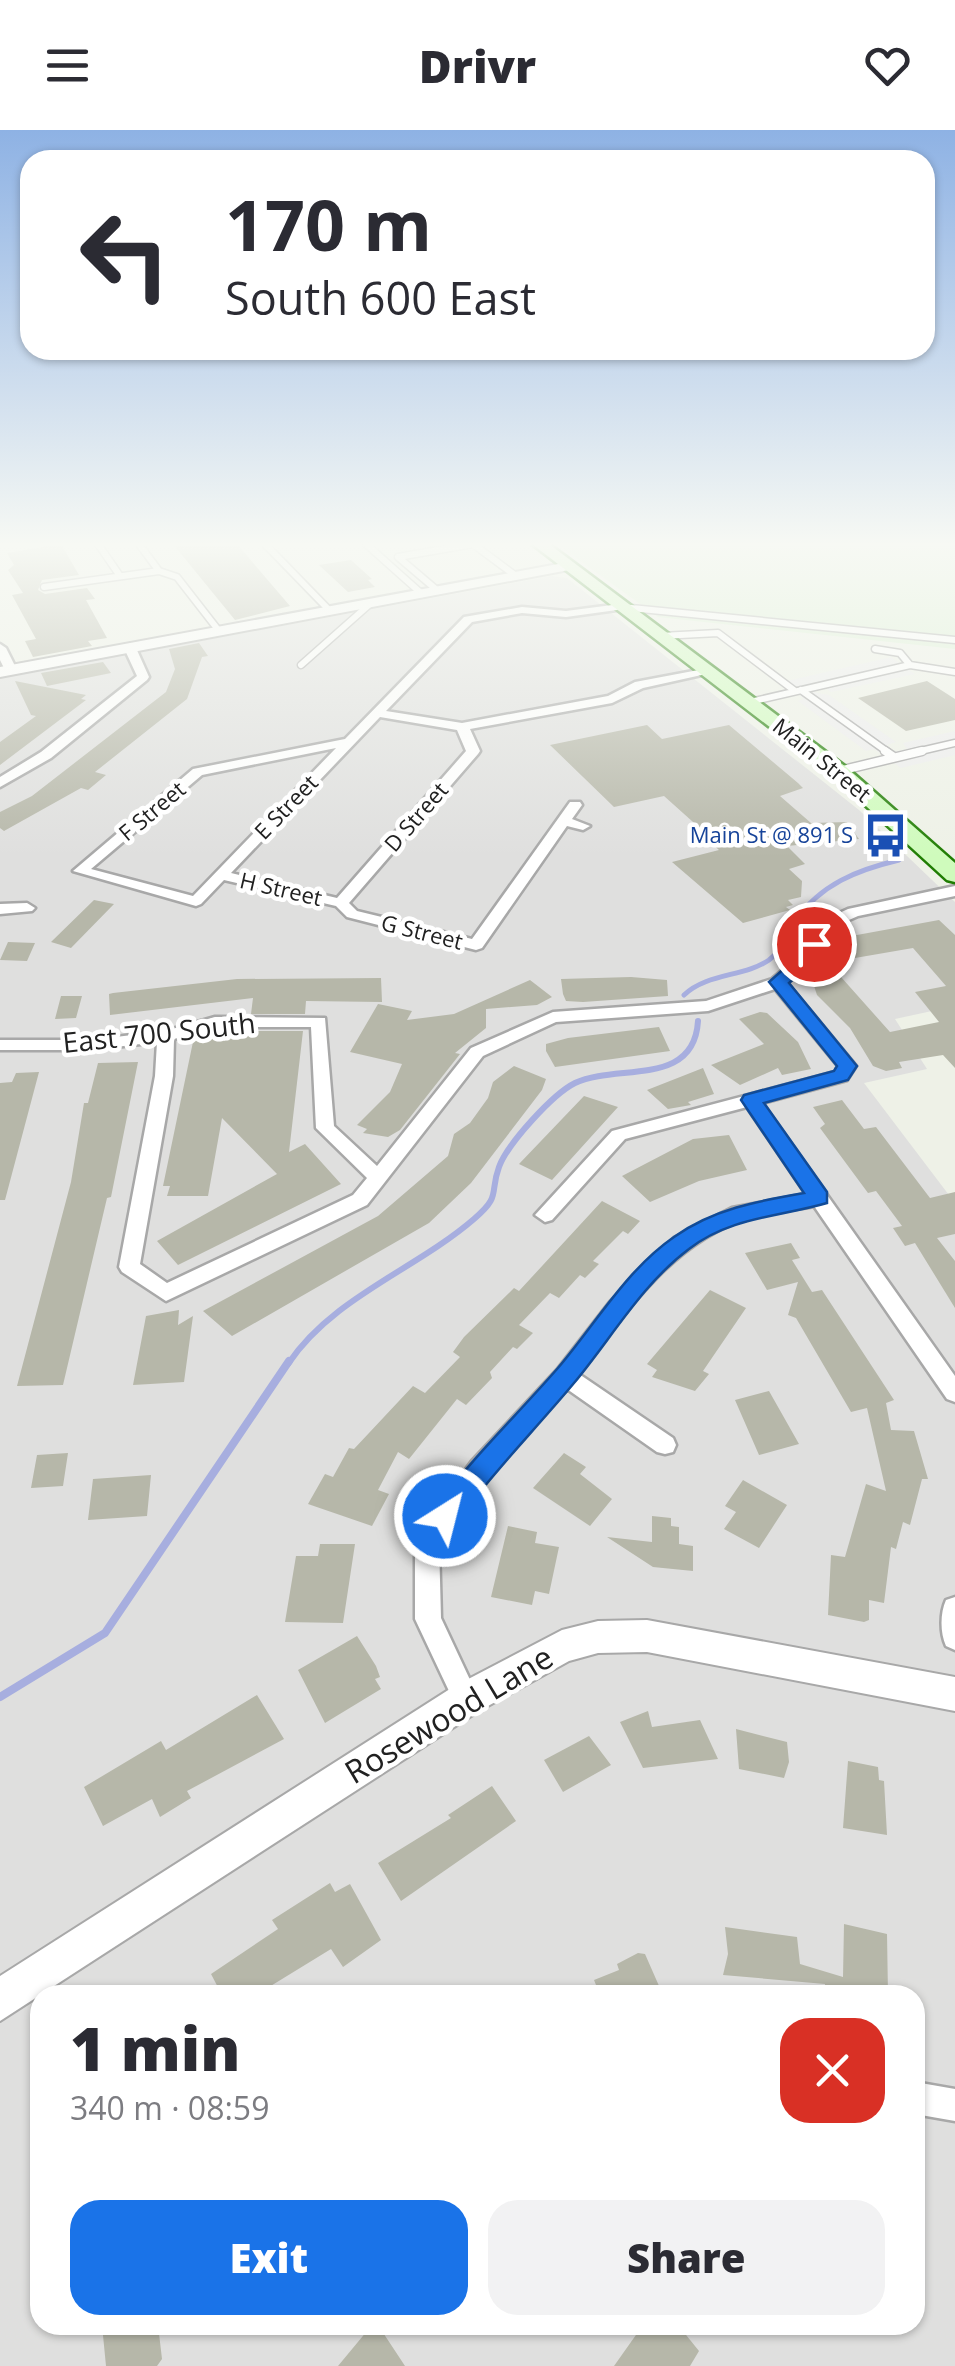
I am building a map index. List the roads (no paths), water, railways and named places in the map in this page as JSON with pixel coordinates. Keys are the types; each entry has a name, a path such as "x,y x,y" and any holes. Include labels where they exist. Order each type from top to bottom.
{"main road":[{"name":"Main Street","path":"677,648 839,771 955,875"}],"street":[{"path":"6,671 128,648"},
{"path":"0,783 46,755 143,677 130,648"},
{"name":"E Street","path":"196,900 439,648"},
{"path":"376,712 462,727 612,698 639,685 709,672"},
{"name":"D Street","path":"341,903 473,751 462,727"},
{"name":"F Street","path":"196,900 80,872 198,772 348,742"},
{"name":"G Street","path":"341,903 352,914 476,945 575,805"},
{"path":"564,821 583,826"},
{"name":"H Street","path":"220,875 341,903"},
{"path":"166,1036 164,1076 129,1267 166,1294 360,1200 478,1052 553,1017 708,1006 778,982 802,962 825,925 853,912 955,891"},
{"path":"0,909 27,908"},
{"path":"545,1215 619,1134 841,1076 847,1066 778,982"},
{"name":"East 700 South","path":"0,1045 91,1045 166,1036 215,1022 318,1022 324,1128 378,1178"},
{"path":"751,1100 819,1198 945,1362 955,1393"},
{"path":"466,1700 428,1619 427,1540 480,1468 565,1376 617,1308 681,1243 739,1212 819,1198"},
{"path":"565,1376 665,1444"},
{"path":"955,1608 955,1638"},
{"name":"Rosewood Lane","path":"0,2000 466,1700 562,1646 598,1637 647,1636 955,1694"},
{"path":"925,2100 955,2105"}],"lane":[{"path":"301,665 320,648"},
{"path":"739,648 894,757"},
{"path":"875,649 900,652 910,665"},
{"path":"750,702 910,665 955,672"},
{"path":"839,771 955,743"}],"waterway":[{"path":"684,995 703,983 769,960 816,897 854,874 899,860"},
{"path":"288,1364 328,1320 483,1211 492,1199 504,1157 555,1097 592,1077 668,1065 683,1056 693,1042 698,1021"},
{"path":"0,1697 105,1633 289,1361"}],"place":[{"name":"Main St @ 891 S","path":"886,835"}]}
